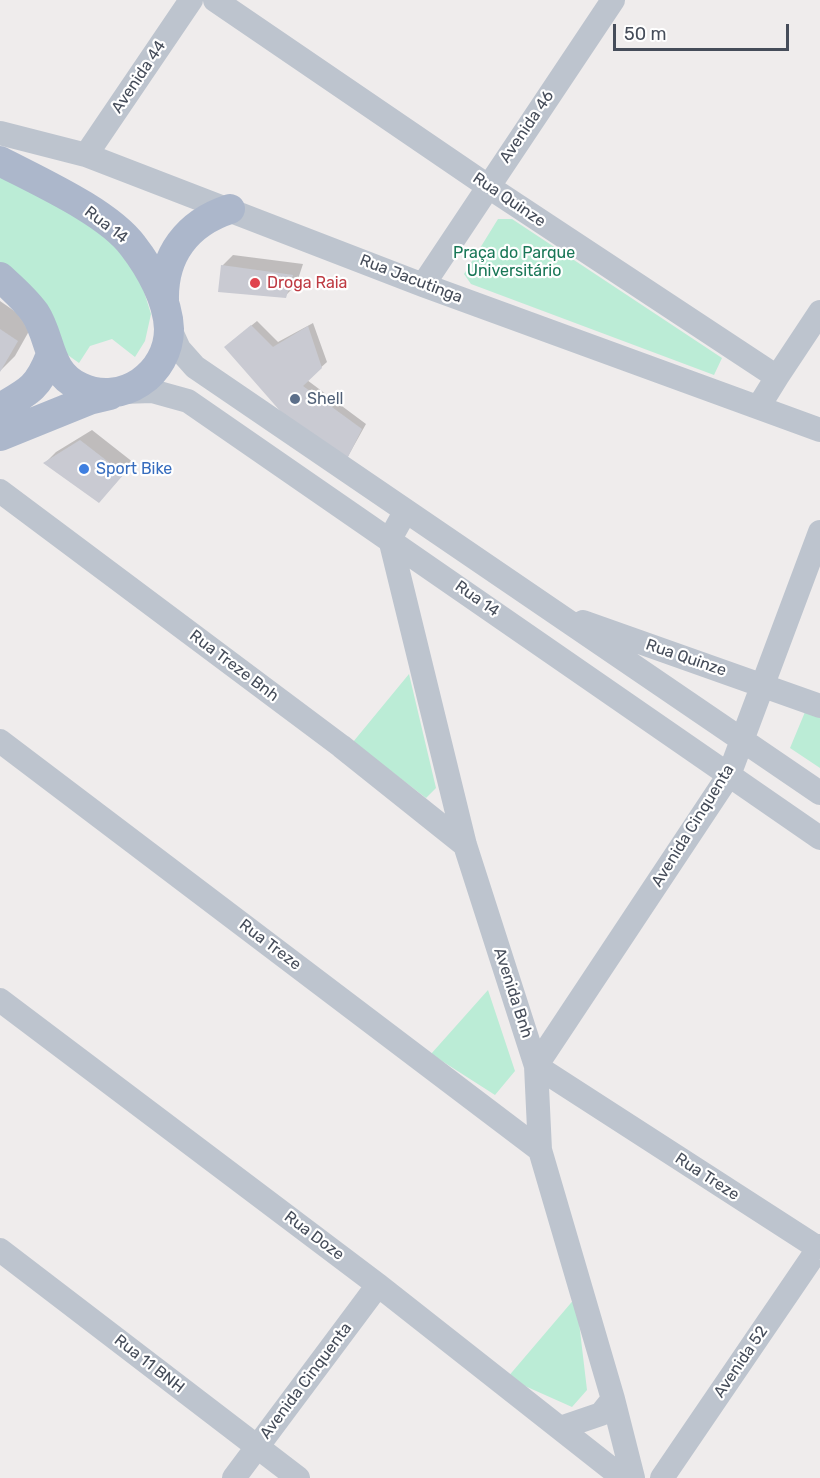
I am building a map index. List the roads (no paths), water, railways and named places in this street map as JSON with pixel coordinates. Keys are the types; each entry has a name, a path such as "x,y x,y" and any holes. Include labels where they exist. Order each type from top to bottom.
{"main road":[{"name":"Rua 14","path":"0,161 96,215 132,243 151,270 166,316"},
{"path":"0,436 89,400 122,392 138,385 152,374 162,360 167,344 163,281 172,252 195,225 230,208"},
{"name":"Rua 14","path":"0,277 36,314 45,331 50,357 62,375 80,387 100,393 122,392"},
{"path":"0,408 24,394 42,379 50,357"}],"street":[{"name":"Avenida 44","path":"86,154 191,0"},
{"name":"Rua Quinze","path":"214,0 487,185 777,377"},
{"name":"Avenida 46","path":"423,285 487,185 612,0"},
{"name":"Rua Jacutinga","path":"0,133 86,154 230,208 423,285 820,430"},
{"path":"759,406 820,312"},
{"name":"Rua 14","path":"166,316 179,349 195,367 820,793"},
{"name":"Rua 14","path":"122,392 152,391 188,401 820,838"},
{"name":"Rua Treze Bnh","path":"0,492 341,746 465,845"},
{"path":"390,539 405,512"},
{"name":"Avenida Cinquenta","path":"536,1066 729,775 820,532"},
{"name":"Avenida Bnh","path":"390,539 465,845 536,1066 540,1150 613,1399 633,1478"},
{"name":"Rua Quinze","path":"552,612 820,706"},
{"name":"Rua Treze","path":"0,741 540,1150"},
{"name":"Rua Doze","path":"0,999 378,1285 623,1478"},
{"name":"Rua Treze","path":"536,1066 819,1247"},
{"name":"Avenida 52","path":"662,1478 819,1247"},
{"name":"Rua 11 BNH","path":"0,1250 298,1478"},
{"name":"Avenida Cinquenta","path":"234,1478 378,1285"},
{"path":"560,1428 601,1414 613,1399"}],"place":[{"name":"Droga Raia","path":"255,283"},
{"name":"Shell","path":"295,399"},
{"name":"Sport Bike","path":"84,469"}],"park label":[{"name":"Praça do Parque Universitário","path":"514,262"}]}
